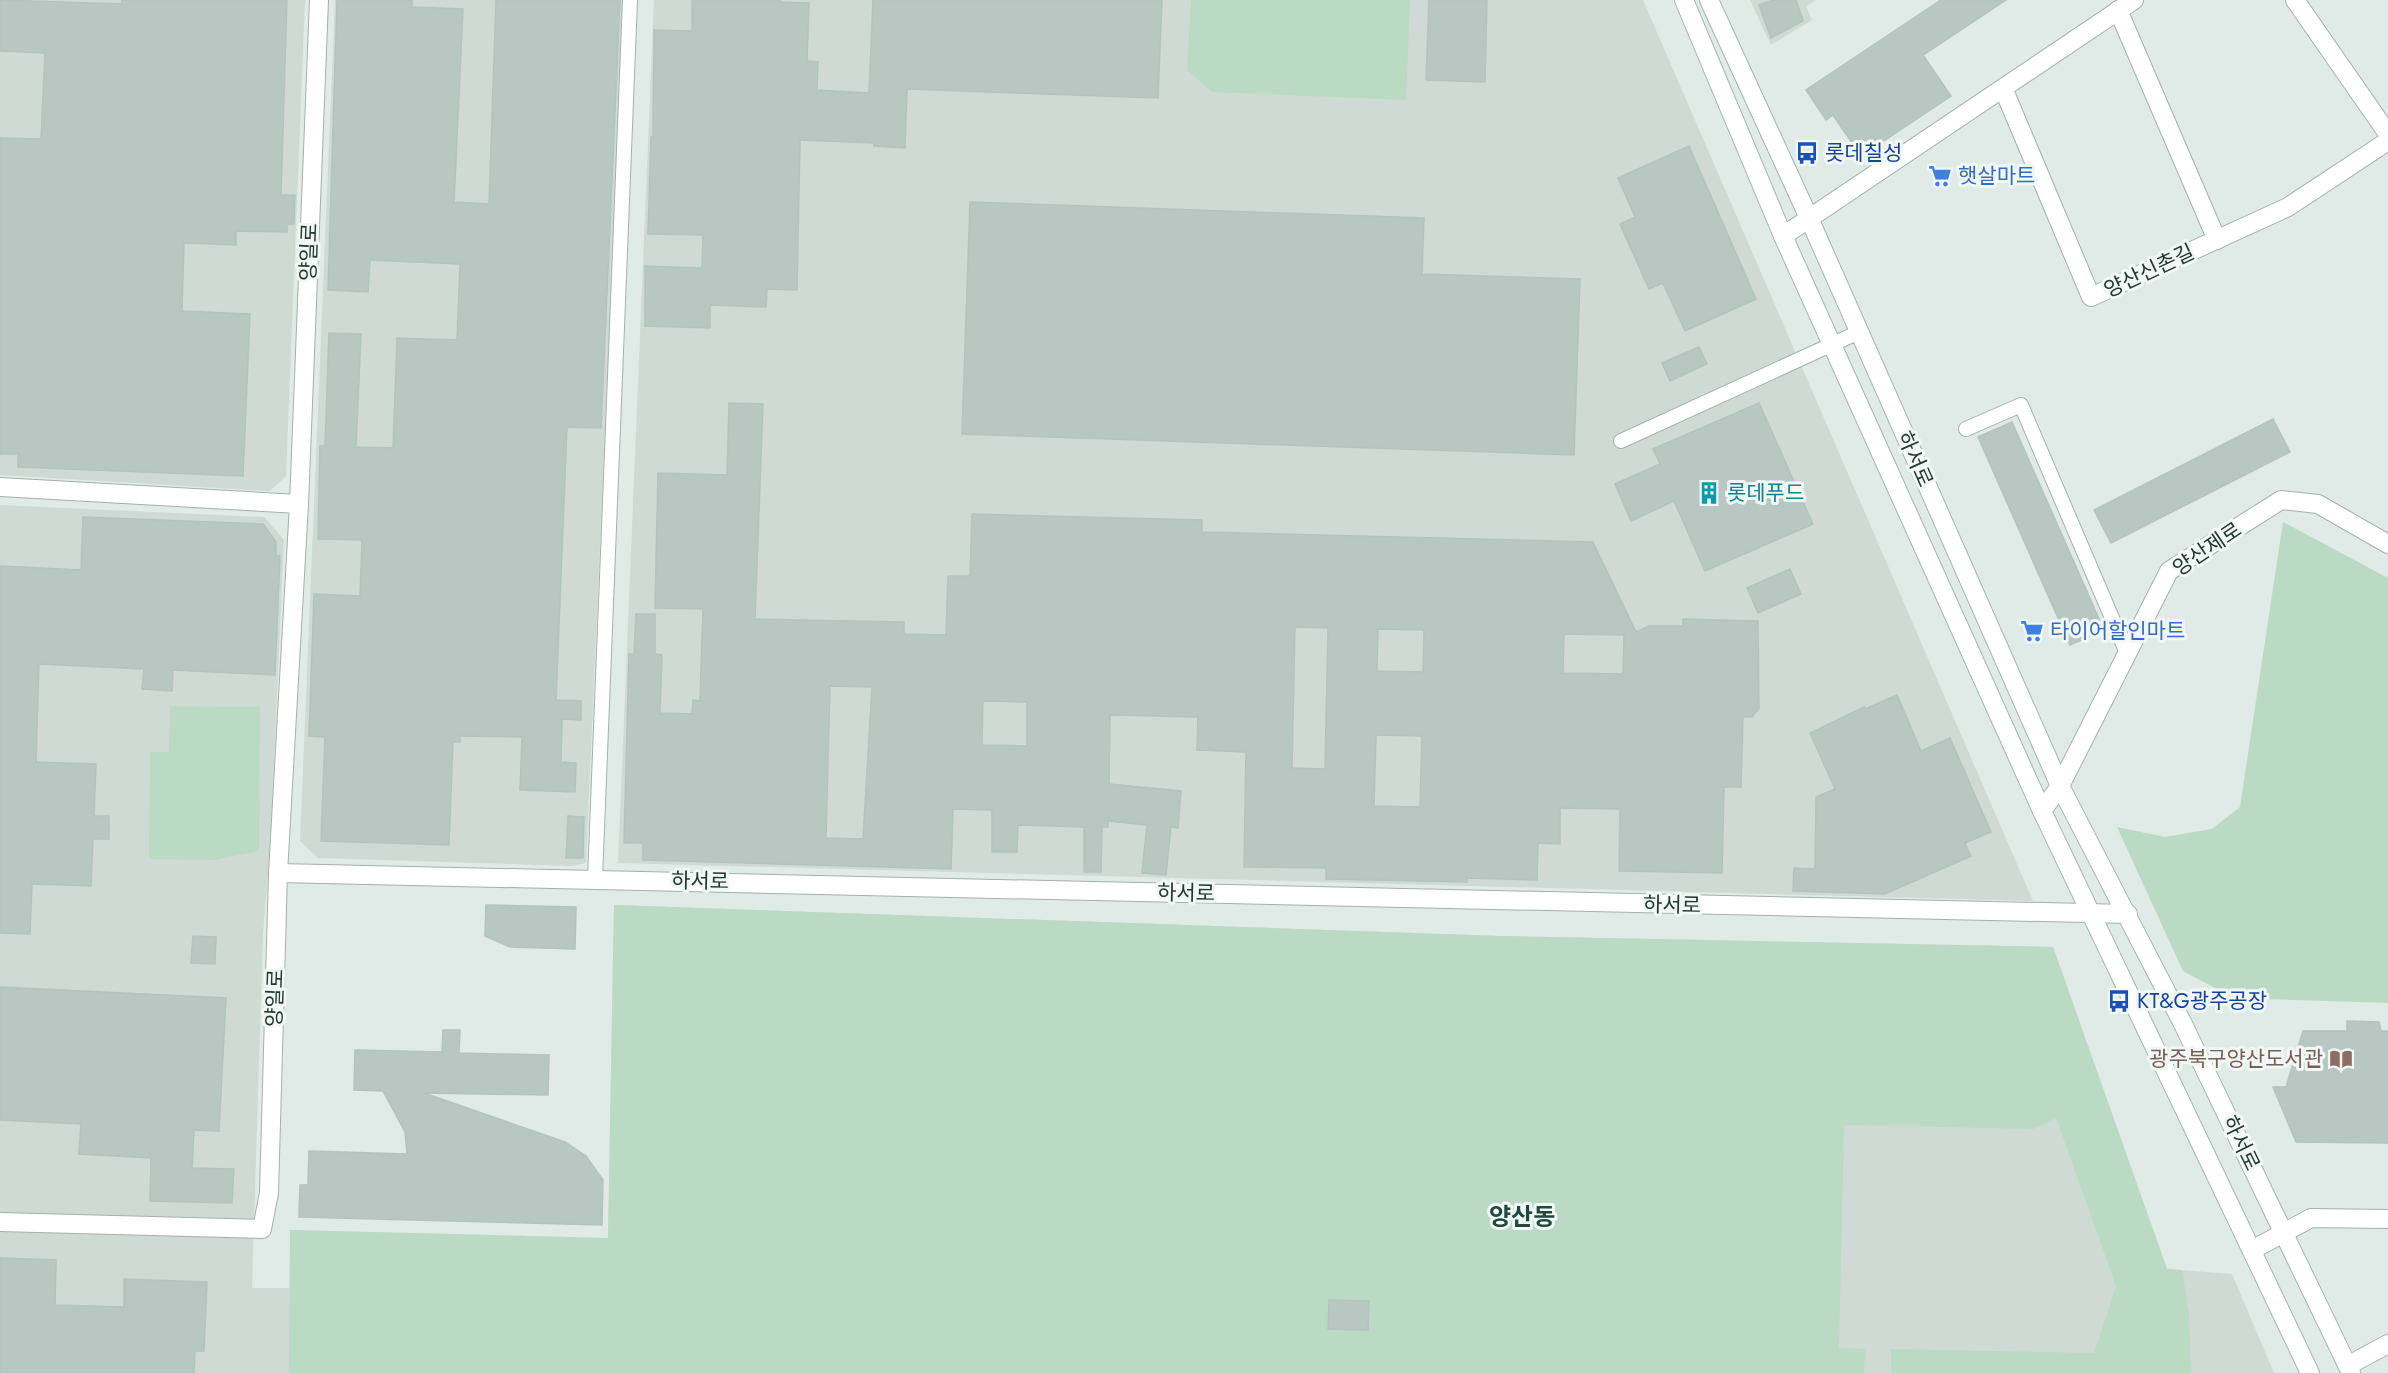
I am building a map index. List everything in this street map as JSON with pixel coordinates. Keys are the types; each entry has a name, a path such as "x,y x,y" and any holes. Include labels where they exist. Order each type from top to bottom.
{"street":[{"name":"양일로","path":"0,1222 262,1229 269,1193 278,873 299,504 319,0"},
{"name":"하서로","path":"1684,0 1783,236 2042,811 2094,915 2165,1073 2310,1373"},
{"name":"하서로","path":"1709,0 1809,218 2060,786 2128,914 2350,1369"},
{"path":"2295,0 2388,134"},
{"name":"양산신촌길","path":"1783,236 2129,3 2217,240"},
{"name":"양산신촌길","path":"2003,88 2091,297 2288,207 2388,141"},
{"path":"0,487 299,504"},
{"name":"양산제로","path":"2042,811 2060,786 2169,571 2281,500 2318,504 2388,544"},
{"name":"하서로","path":"278,873 2128,914"},
{"path":"2252,1250 2283,1231 2312,1218 2388,1219"},
{"path":"2350,1369 2388,1344"}],"lane":[{"path":"595,879 630,0"},
{"path":"1621,441 1859,332"},
{"path":"1966,429 2021,405 2127,652"}],"shaded area":[{"path":"0,0 305,0 286,476 270,491 0,475"},
{"path":"335,0 624,0 586,863 572,866 318,858 300,841"},
{"path":"654,0 1643,0 2033,901 618,863"},
{"path":"1750,0 1816,0 1806,6 1812,20 1771,45"},
{"path":"0,505 264,517 284,540 270,849 263,934 252,1288 291,1288 290,1230 608,1238 614,905 1499,936 2053,947 2167,1269 2232,1274 2274,1373 0,1373"}],"green space":[{"path":"1191,0 1410,0 1406,100 1212,92 1187,70"},
{"path":"2283,522 2388,578 2388,1003 2234,998 2183,971 2117,827 2165,837 2212,829 2240,807"},
{"path":"170,706 260,707 259,851 215,860 149,859 150,752 169,752"},
{"path":"614,905 1499,936 2053,947 2167,1269 2182,1270 2189,1314 2191,1373 1891,1373 1891,1349 2094,1353 2116,1286 2056,1118 2033,1129 1844,1125 1839,1348 1865,1349 1864,1373 289,1373 290,1230 608,1238"}],"building":[{"path":"0,0 122,4 122,0 287,0 281,195 295,195 294,224 287,224 287,232 236,231 236,245 184,243 182,311 250,314 243,476 18,467 18,454 0,454 0,138 41,139 45,53 0,51"},
{"path":"337,0 412,0 412,7 463,9 454,202 489,204 496,0 620,0 601,428 567,427 556,700 581,701 581,720 562,719 561,762 576,763 575,792 520,790 522,737 460,736 460,742 453,742 449,845 321,841 325,737 309,736 314,594 360,596 362,540 318,539 320,446 325,446 329,333 361,334 356,447 393,448 397,338 457,340 460,264 370,260 368,292 328,290"},
{"path":"692,0 780,0 780,2 809,3 807,61 818,62 817,90 869,93 873,0 1162,0 1158,98 907,89 905,148 874,146 874,143 800,140 797,290 767,289 766,307 710,305 710,328 645,326 645,266 702,268 703,235 648,234 651,137 653,137 654,30 692,31"},
{"path":"1429,0 1487,0 1485,82 1426,80"},
{"path":"1773,0 1796,0 1803,21 1771,38 1759,5"},
{"path":"1941,0 2006,0 1923,55 1951,96 1861,156 1833,115 1826,120 1806,90"},
{"path":"1689,146 1756,299 1685,331 1663,283 1649,289 1620,224 1635,217 1618,178"},
{"path":"970,202 1424,218 1422,274 1580,279 1574,455 962,434"},
{"path":"1699,347 1707,364 1670,381 1662,363"},
{"path":"729,403 763,404 755,619 904,622 904,634 946,635 948,576 970,576 972,514 1202,520 1202,532 1593,542 1636,632 1649,626 1683,626 1683,619 1758,621 1759,708 1752,717 1743,717 1741,787 1724,787 1722,873 1619,871 1620,809 1560,808 1560,844 1538,843 1537,880 1467,878 1467,882 1326,879 1326,868 1244,867 1246,752 1197,750 1198,717 1110,715 1109,784 1181,791 1178,828 1171,827 1166,875 1142,873 1147,825 1108,821 1108,827 1102,827 1101,872 1084,872 1084,827 1018,825 1017,852 992,852 992,810 953,809 951,869 643,860 643,843 624,843 629,654 634,654 636,614 655,614 655,654 662,655 660,713 692,714 693,700 700,701 703,609 655,608 658,473 727,475","holes":["1295,627 1328,628 1325,769 1292,768","1378,629 1424,630 1423,672 1377,671","1564,634 1624,635 1623,674 1563,673","830,686 872,687 863,839 826,838","983,701 1027,702 1027,746 982,745","1376,735 1422,736 1420,807 1374,806"]},
{"name":"롯데푸드","path":"1759,403 1813,524 1705,571 1674,501 1631,521 1615,484 1660,464 1653,449"},
{"path":"2273,419 2290,452 2111,543 2094,510"},
{"path":"2012,422 2104,630 2070,645 1978,437"},
{"path":"83,517 263,524 276,542 276,555 280,556 275,675 173,670 172,691 142,689 144,669 39,664 36,762 96,764 94,816 109,816 109,839 93,839 91,886 32,884 30,934 0,933 0,566 81,570"},
{"path":"1790,569 1801,594 1758,613 1747,588"},
{"path":"1897,695 1921,751 1950,738 1991,832 1965,843 1971,856 1885,894 1793,891 1794,868 1815,869 1816,797 1835,789 1810,733 1864,707 1865,709"},
{"path":"568,816 584,817 583,858 566,858"},
{"path":"486,905 576,907 575,949 510,947 485,936"},
{"path":"193,936 216,937 215,964 191,963"},
{"path":"0,987 226,998 219,1131 194,1130 192,1168 234,1169 232,1203 150,1201 151,1158 79,1154 81,1124 0,1120"},
{"name":"광주북구양산도서관","path":"2347,1021 2379,1022 2381,1031 2388,1031 2388,1143 2296,1142 2273,1087 2286,1087 2303,1031 2347,1031"},
{"path":"443,1030 460,1030 459,1053 549,1055 548,1095 424,1093 565,1142 586,1156 603,1180 602,1225 299,1217 300,1185 308,1185 309,1151 407,1154 405,1132 383,1091 354,1090 355,1050 442,1052"},
{"path":"0,1258 56,1260 55,1305 124,1307 124,1279 207,1282 204,1351 195,1351 194,1373 0,1373"},
{"path":"1329,1300 1369,1301 1368,1330 1328,1329"}],"place":[{"name":"롯데칠성","path":"1807,153"},
{"name":"햇살마트","path":"1940,176"},
{"name":"롯데푸드","path":"1709,493"},
{"name":"타이어할인마트","path":"2032,631"},
{"name":"KT&G광주공장","path":"2119,1001"},
{"name":"광주북구양산도서관","path":"2341,1059"}],"district":[{"name":"양산동","path":"1522,1216"}]}
